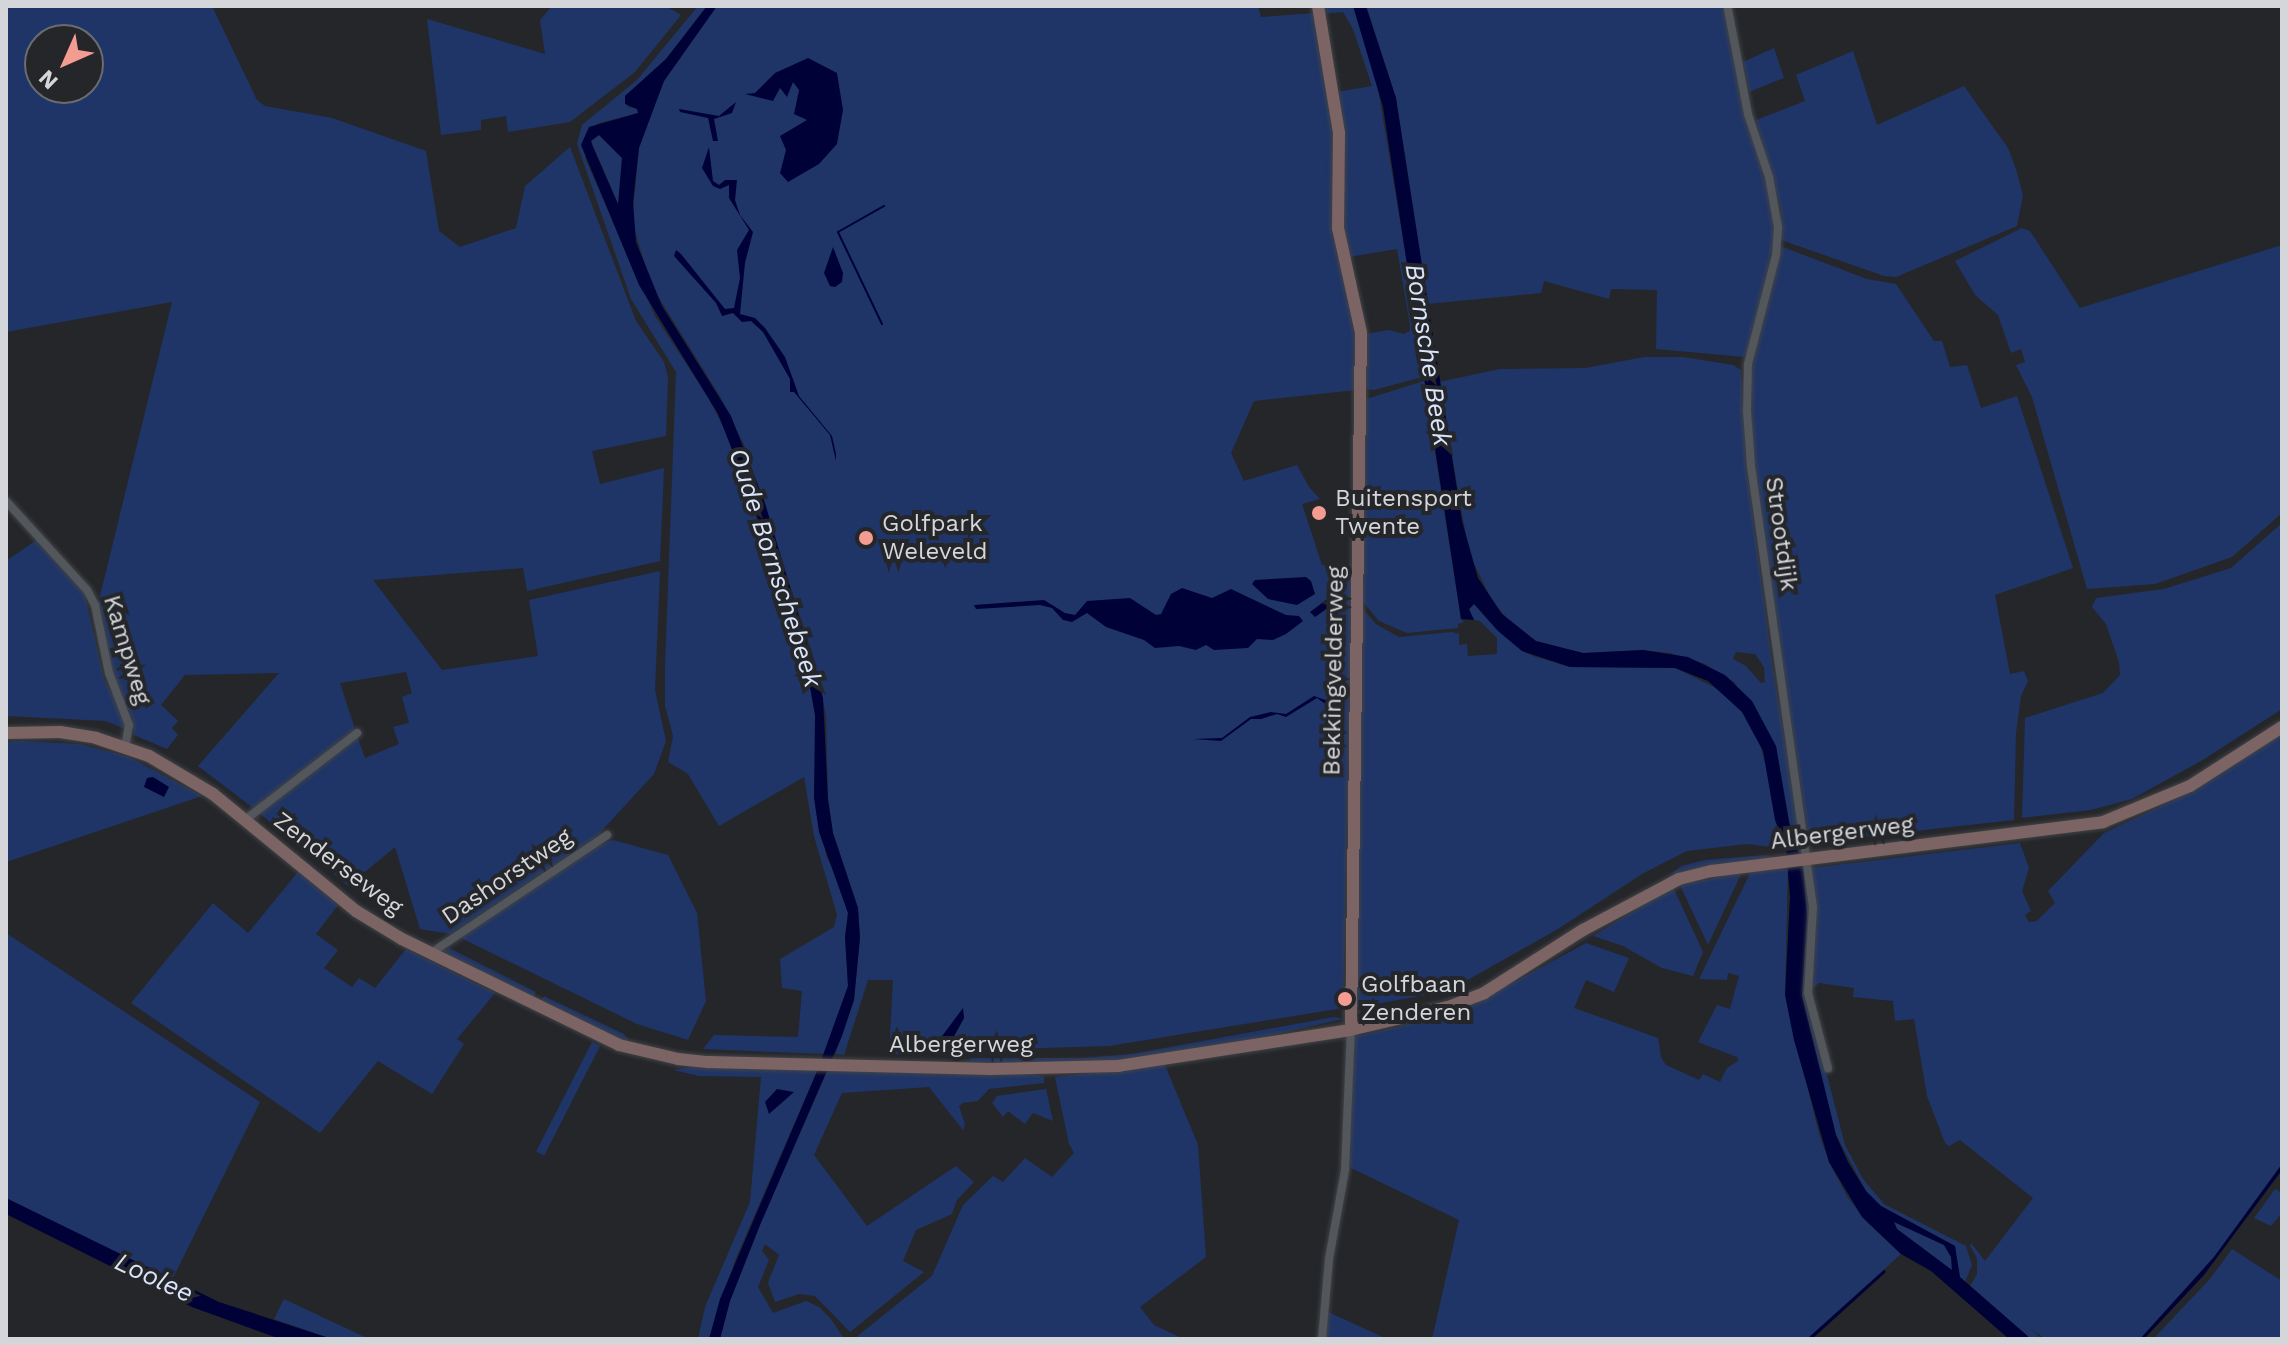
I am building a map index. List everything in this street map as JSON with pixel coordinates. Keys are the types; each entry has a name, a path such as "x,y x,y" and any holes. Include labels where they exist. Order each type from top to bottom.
{"main road":[{"name":"Bekkingvelderweg","path":"1318,6 1338,123 1338,228 1361,333 1350,1027"},
{"name":"Albergerweg","path":"644,1052 708,1062 811,1066 991,1069 1118,1066 1417,1015 1484,993 1583,930 1679,879 1712,871 2103,822 2190,786 2282,727"},
{"name":"Zenderseweg","path":"6,733 60,732 125,747 179,771 245,820 356,911 431,953 619,1045 644,1052"}],"street":[{"name":"Strootdijk","path":"1728,9 1748,114 1769,177 1778,227 1776,255 1748,364 1747,411 1751,466 1814,919 1808,993 1828,1068"},
{"name":"Kampweg","path":"6,501 87,590 95,605 109,673 129,725 125,747"},
{"path":"245,820 357,733"},
{"name":"Dashorstweg","path":"431,953 607,835"},
{"name":"Bekkingvelderweg","path":"1322,1339 1329,1259 1345,1170 1350,1027"}],"shaded area":[{"path":"6,6 212,6 257,100 265,106 332,118 426,151 439,231 460,247 516,228 525,186 570,147 636,321 664,362 668,377 666,436 592,451 600,484 664,468 660,561 527,591 523,568 373,580 442,670 538,656 529,600 660,571 655,690 666,741 654,774 596,837 450,934 420,929 395,847 348,886 258,812 357,736 365,758 399,744 393,727 409,723 402,697 412,693 406,672 340,683 355,729 253,808 198,766 279,673 185,675 161,705 178,721 172,728 178,735 167,749 134,735 132,718 112,675 98,604 172,302 6,332"},
{"path":"552,6 665,6 681,15 635,72 570,122 508,132 506,116 481,120 481,130 441,135 427,19 545,54 540,20"},
{"path":"698,6 707,6 666,59 625,96 628,107 638,109 638,113 596,124 585,158 655,316 708,397 731,442 808,676 815,715 815,771 826,856 840,883 848,913 845,937 848,986 824,1054 703,1049 714,1035 798,1037 802,991 782,988 780,959 834,927 837,915 814,836 804,777 719,826 688,774 668,762 673,736 665,706 665,666 676,372 631,299 577,144 582,125 637,80"},
{"path":"717,6 1258,6 1261,17 1315,13 1317,42 1336,133 1334,192 1356,329 1356,390 1254,401 1231,453 1244,481 1297,465 1320,499 1302,504 1322,565 1352,564 1343,1008 1109,1046 946,1051 964,1018 963,1010 931,1051 889,1055 893,980 868,980 844,1055 835,1054 854,1000 860,938 858,908 833,833 828,799 826,716 814,659 744,445 721,398 651,285 632,221 639,148 651,113 664,81"},
{"path":"1321,6 1353,6 1375,71 1426,376 1374,390 1365,389 1361,313 1364,311 1366,334 1389,330 1404,334 1410,331 1410,325 1397,249 1349,257 1342,222 1337,92 1372,86 1353,29 1343,12 1321,14"},
{"path":"1366,6 1725,6 1742,101 1771,202 1775,235 1750,349 1744,357 1656,349 1657,290 1611,289 1609,299 1544,281 1541,293 1427,304 1396,98"},
{"path":"1774,48 1784,78 1749,92 1743,62"},
{"path":"1853,51 1877,125 1964,86 2008,148 2016,169 2023,195 2017,226 1896,277 1884,276 1781,240 1781,211 1756,120 1805,101 1796,75"},
{"path":"599,135 622,158 619,206 591,141"},
{"path":"2022,228 2030,231 2080,308 2282,245 2282,513 2232,557 2155,584 2087,589 2032,397 2016,365 2025,362 2021,349 2011,353 1998,315 1975,295 1955,261"},
{"path":"1780,246 1867,279 1896,284 1934,341 1942,341 1950,367 1967,365 1981,408 2017,396 2073,568 1995,595 2010,674 2024,671 2028,681 2021,696 2016,733 2014,820 1809,843 1752,451 1751,372"},
{"path":"1644,357 1683,357 1733,365 1741,370 1746,462 1772,663 1802,846 1799,849 1790,826 1776,746 1734,682 1705,664 1670,653 1643,650 1583,653 1536,641 1513,625 1492,601 1469,553 1439,382 1500,369 1586,368","holes":["1736,652 1755,654 1764,667 1765,682 1761,683 1746,666 1733,659"]},
{"path":"1424,381 1461,619 1464,622 1458,624 1458,628 1407,633 1379,621 1363,602 1366,399"},
{"path":"2282,523 2282,709 2201,761 2132,799 2091,810 2022,818 2025,718 2103,693 2120,675 2119,662 2106,624 2092,607 2096,598 2164,589 2231,568"},
{"path":"38,539 84,591 104,679 125,718 125,729 106,721 6,716 6,561"},
{"path":"1474,604 1522,651 1533,656 1570,667 1675,668 1720,690 1742,712 1759,739 1786,849 1747,844 1687,851 1642,874 1558,929 1448,991 1353,1008 1363,609 1376,624 1399,637 1452,632 1459,634 1459,645 1467,644 1468,656 1497,654 1497,638 1480,621 1474,620 1469,610"},
{"path":"2282,734 2282,1164 2214,1257 2140,1339 2045,1339 2030,1328 2042,1339 2031,1339 1970,1286 1977,1274 1977,1258 1970,1246 1971,1243 1985,1261 2033,1198 1960,1140 1949,1146 1945,1143 1927,1096 1914,1019 1895,1021 1893,1001 1853,997 1854,988 1819,983 1811,990 1811,868 2020,843 2029,868 2022,891 2031,911 2025,915 2029,922 2037,921 2055,903 2048,891 2104,833 2178,798"},
{"path":"6,742 80,744 129,757 202,796 6,862"},
{"path":"613,840 668,855 697,913 706,1001 688,1040 637,1024 461,938 595,848"},
{"path":"1765,855 1782,859 1692,869 1663,881 1681,866 1705,860"},
{"path":"1803,866 1811,918 1806,993 1845,1145 1863,1179 1884,1204 1966,1246 1972,1265 1965,1282 1959,1277 1955,1246 1881,1206 1866,1191 1836,1135 1802,996 1807,916"},
{"path":"1788,868 1785,995 1819,1134 1829,1162 1848,1198 1867,1222 1901,1254 1807,1339 1432,1339 1459,1220 1349,1167 1354,1037 1457,1013 1586,943 1629,958 1614,992 1586,980 1574,1008 1658,1038 1661,1057 1666,1065 1699,1080 1703,1074 1720,1082 1727,1068 1738,1061 1737,1057 1698,1042 1717,1005 1730,1009 1739,976 1728,973 1727,980 1699,979 1751,871"},
{"path":"298,872 338,905 316,934 338,950 324,968 352,987 359,978 375,988 406,949 495,993 457,1039 464,1044 432,1094 378,1061 320,1133 131,1003 213,903 248,933"},
{"path":"1742,872 1708,945 1680,885"},
{"path":"1673,887 1703,952 1693,976 1662,968 1623,946 1593,936"},
{"path":"6,933 260,1102 172,1280 6,1198"},
{"path":"449,948 536,992 533,999 440,953"},
{"path":"544,996 624,1034 634,1048 540,1003"},
{"path":"1334,1017 1343,1019 1245,1041 1115,1064 962,1064 972,1058 1082,1058 1132,1054"},
{"path":"592,1042 600,1046 544,1156 536,1152"},
{"path":"1165,1065 1198,1145 1206,1257 1140,1307 1154,1325 1184,1339 854,1339 932,1276 963,1205 993,1176 1003,1182 1025,1158 1052,1177 1074,1153 1069,1144 1055,1077"},
{"path":"691,1067 818,1069 736,1258 709,1339 698,1339 705,1307 750,1202 761,1077 699,1076 673,1070"},
{"path":"828,1069 1030,1073 1044,1077 1044,1083 989,1089 978,1101 963,1103 959,1106 965,1124 963,1130 929,1087 842,1093 814,1155 867,1226 956,1166 974,1182 957,1200 952,1214 916,1230 903,1261 924,1272 850,1332 815,1296 799,1294 775,1302 768,1283 779,1255 765,1244 762,1251 769,1260 758,1287 773,1313 806,1301 819,1307 831,1319 843,1337 840,1339 720,1339 730,1301 760,1225"},
{"path":"1046,1089 1053,1121 1033,1113 1025,1124 1008,1111 1003,1117 992,1103 997,1096"},
{"path":"2275,1189 2282,1193 2282,1213 2271,1226 2254,1218"},
{"path":"1894,1222 1944,1245 1951,1257 1952,1271 1897,1229"},
{"path":"2232,1249 2282,1281 2282,1339 2153,1339 2210,1279"},
{"path":"284,1299 369,1339 332,1339 274,1319"},
{"path":"1326,1311 1387,1339 1325,1339"}],"water":[{"name":"Oude Bornschebeek","path":"707,6 717,6 664,81 639,148 633,202 636,242 662,306 731,416 765,503 823,698 828,799 833,833 858,908 860,938 854,1000 842,1036 760,1225 730,1301 720,1339 709,1339 720,1299 818,1069 848,986 845,937 848,913 819,832 814,798 815,715 808,676 753,503 718,414 639,285 581,145 589,127 638,113 637,109 625,104 625,96 666,59","holes":["599,135 622,158 618,204 591,141"]},
{"name":"Bornsche Beek","path":"1353,6 1366,6 1396,98 1462,521 1478,578 1502,614 1536,641 1583,653 1643,650 1688,657 1725,675 1752,701 1776,746 1789,822 1803,866 1807,916 1802,996 1836,1135 1866,1191 1881,1206 1955,1246 1960,1277 2031,1339 2009,1339 1931,1271 1901,1254 1862,1217 1829,1162 1794,1040 1785,995 1790,897 1786,849 1775,820 1763,751 1742,712 1708,681 1675,668 1570,667 1522,651 1498,631 1474,604 1469,609 1474,620 1461,619 1383,107","holes":["1894,1222 1944,1245 1951,1257 1952,1270 1897,1229"]},
{"path":"808,58 837,73 843,110 837,144 819,164 788,182 780,173 786,150 780,136 807,120 794,114 799,90 793,82 787,97 780,88 773,101 745,94 755,93 775,73"},
{"path":"736,102 732,113 714,119 718,141 713,141 708,118 680,112 679,109 719,116"},
{"path":"709,147 713,181 719,185 725,180 737,180 735,200 740,215 753,232 745,263 740,314 755,318 785,357 799,396 832,436 836,461 830,435 794,392 790,392 790,379 763,332 751,321 742,322 733,313 722,316 716,303 674,256 676,250 681,254 725,309 734,308 740,278 737,250 749,230 729,198 729,185 720,189 713,186 702,168"},
{"path":"833,247 843,273 842,282 835,287 830,286 824,273"},
{"path":"1306,577 1311,581 1315,594 1297,605 1268,599 1252,584 1255,580"},
{"path":"1182,588 1212,598 1231,589 1286,615 1299,616 1303,621 1286,634 1273,640 1257,639 1248,648 1214,650 1206,645 1196,650 1179,646 1155,648 1144,640 1106,627 1087,613 1072,622 1063,620 1052,608 1040,605 976,609 974,605 1044,600 1065,613 1075,615 1087,601 1130,598 1156,615 1161,614 1171,594"},
{"path":"1334,594 1341,636 1337,694 1333,692 1335,609 1332,605 1315,617 1310,612"},
{"path":"1314,696 1325,700 1334,698 1341,724 1339,739 1337,712 1317,698 1286,717 1277,714 1251,719 1221,741 1193,739 1222,738 1250,717 1271,712 1286,714"},
{"path":"153,777 169,787 164,797 144,787 147,778"},
{"path":"963,1008 964,1018 946,1051 931,1051"},
{"path":"777,1089 794,1092 769,1114 765,1102"},
{"path":"2282,1164 2282,1170 2204,1275 2144,1339 2140,1339 2214,1257"},
{"name":"Loolee","path":"6,1198 219,1302 332,1339 280,1339 192,1307 6,1214"},
{"path":"1884,1270 1886,1272 1812,1339 1807,1339"}],"waterway":[{"path":"882,324 838,232 884,206"}],"place":[{"name":"Buitensport Twente","path":"1319,513"},
{"name":"Golfpark Weleveld","path":"866,538"},
{"name":"Golfbaan Zenderen","path":"1345,999"}]}
